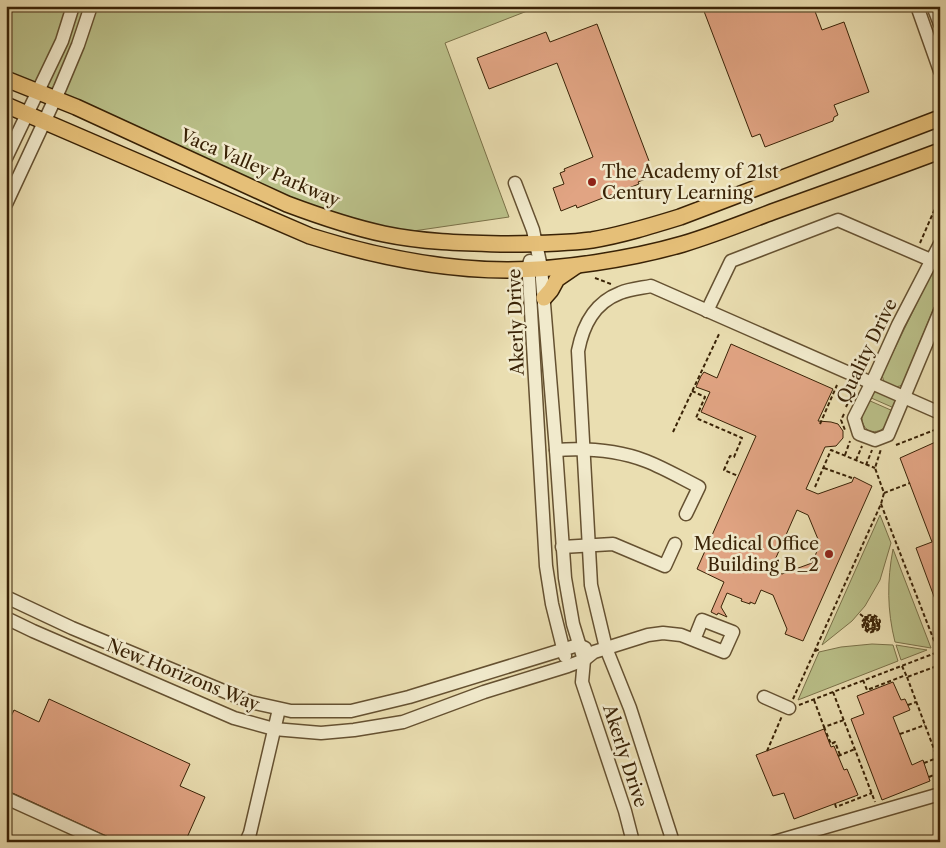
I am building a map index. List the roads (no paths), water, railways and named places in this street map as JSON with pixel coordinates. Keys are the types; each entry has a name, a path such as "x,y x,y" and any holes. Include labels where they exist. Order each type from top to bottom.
{"main road":[{"name":"Vaca Valley Parkway","path":"6,79 55,99 287,204 352,226 386,235 420,240 475,244 535,244 592,240 623,233 680,217 940,118"},
{"path":"6,105 310,236 340,245 421,263 474,269 535,268 578,264 683,244 940,151"},
{"path":"544,298 557,279 578,264"}],"street":[{"path":"6,158 62,41 73,6"},
{"path":"6,204 55,99 78,45 91,6"},
{"path":"917,6 940,71"},
{"path":"933,6 940,24"},
{"path":"514,183 533,230 535,244"},
{"path":"707,311 731,261 838,220 936,262"},
{"name":"Akerly Drive","path":"535,244 546,566 552,604 568,666 582,682 625,811 633,842"},
{"name":"Quality Drive","path":"940,244 936,262 898,325 854,418 860,434 875,440 888,435 940,311"},
{"name":"Akerly Drive","path":"535,268 544,298 566,585 578,644 589,656 582,682"},
{"path":"673,842 630,708 606,648 591,585 578,350 581,334 591,314 602,302 620,292 650,286 940,413"},
{"path":"556,450 582,449 607,451 646,461 699,487 686,514"},
{"path":"562,547 612,544 665,566 675,544"},
{"path":"6,617 10,599"},
{"name":"New Horizons Way","path":"10,599 72,628 250,702 291,711 351,711 409,696 578,644"},
{"name":"New Horizons Way","path":"6,617 32,631 234,718 274,729 321,733 403,722 484,692 568,666 606,648 648,635 663,633 681,635 694,640"},
{"path":"764,698 788,708"},
{"path":"246,842 250,833 279,709"},
{"path":"774,842 940,794"},
{"path":"6,798 103,842"}],"waterway":[{"path":"935,842 940,841"}],"place":[{"name":"The Academy of 21st Century Learning","path":"592,182"},
{"name":"Medical Office Building B_2","path":"829,554"}]}
